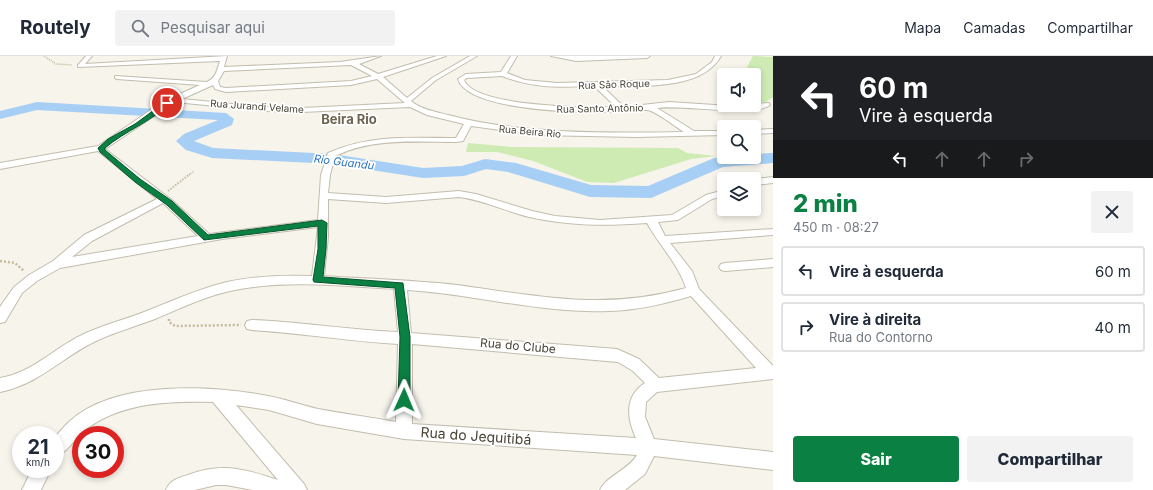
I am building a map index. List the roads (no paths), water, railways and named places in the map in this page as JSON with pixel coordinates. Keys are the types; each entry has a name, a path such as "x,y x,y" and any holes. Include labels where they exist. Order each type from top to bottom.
{"street":[{"path":"0,166 101,148 174,100 215,81 221,69 224,57 111,66 80,65 89,56"},
{"path":"320,56 321,66"},
{"path":"221,69 271,65 321,66 352,63 368,57 378,56"},
{"path":"215,81 218,88 231,90 351,83 366,80 443,56"},
{"path":"409,103 434,79 474,56"},
{"path":"503,74 514,56"},
{"path":"554,56 576,59 647,56"},
{"name":"Rua Sâo Roque","path":"503,74 516,80 538,84 597,85 683,79 707,70 714,64 718,56"},
{"name":"Rua Beira Rio","path":"352,63 377,76 409,103 430,113 468,123 537,133 717,133"},
{"name":"Rua Santo Antônio","path":"503,74 466,76 462,77 462,82 465,88 478,94 529,106 562,110 622,109 683,104 751,108 766,105"},
{"path":"117,77 207,84"},
{"path":"597,85 622,109"},
{"name":"Rua Jurandi Velame","path":"174,100 265,109 302,110 409,103"},
{"path":"650,107 693,134"},
{"path":"318,280 322,249 323,196 326,167 331,155 348,147 380,140 456,140 462,136 468,123"},
{"path":"761,132 773,131"},
{"path":"101,148 102,151 118,165 163,198 206,238"},
{"path":"761,181 773,180"},
{"path":"323,196 386,200 459,194 473,196 530,214 555,219 600,223 674,218 709,197 717,195"},
{"path":"0,318 18,290 33,278 57,264 88,238 163,198"},
{"path":"651,220 662,240 688,274 693,291 771,373"},
{"path":"57,264 206,238 322,223"},
{"path":"662,240 708,238 773,232"},
{"path":"725,267 773,263"},
{"path":"0,385 18,382 40,371 79,343 218,289 241,284 273,280 318,280 422,286 516,300 580,305 629,305 661,300 693,291"},
{"path":"400,285 405,337 404,431"},
{"name":"Rua do Clube","path":"252,325 295,327 354,336 405,337 617,355 636,363 645,370 655,384"},
{"path":"609,490 631,476 644,459 648,446 636,416 637,403 641,394 646,388 655,384 771,373"},
{"name":"Rua do Jequitibá","path":"64,439 76,426 94,414 114,405 172,394 217,395 269,403 317,416 404,431 648,446 773,461"},
{"path":"217,395 298,490"},
{"path":"175,490 204,478 219,475 243,477 280,490"},
{"path":"31,490 37,478"}],"waterway":[{"name":"Rio Guandu","path":"0,115 37,106 221,116 227,119 227,122 184,141 192,147 212,153 333,159 423,173 464,171 485,164 510,167 590,191 651,192 720,162 773,158"}],"district":[{"name":"Beira Rio","path":"349,119"}]}
